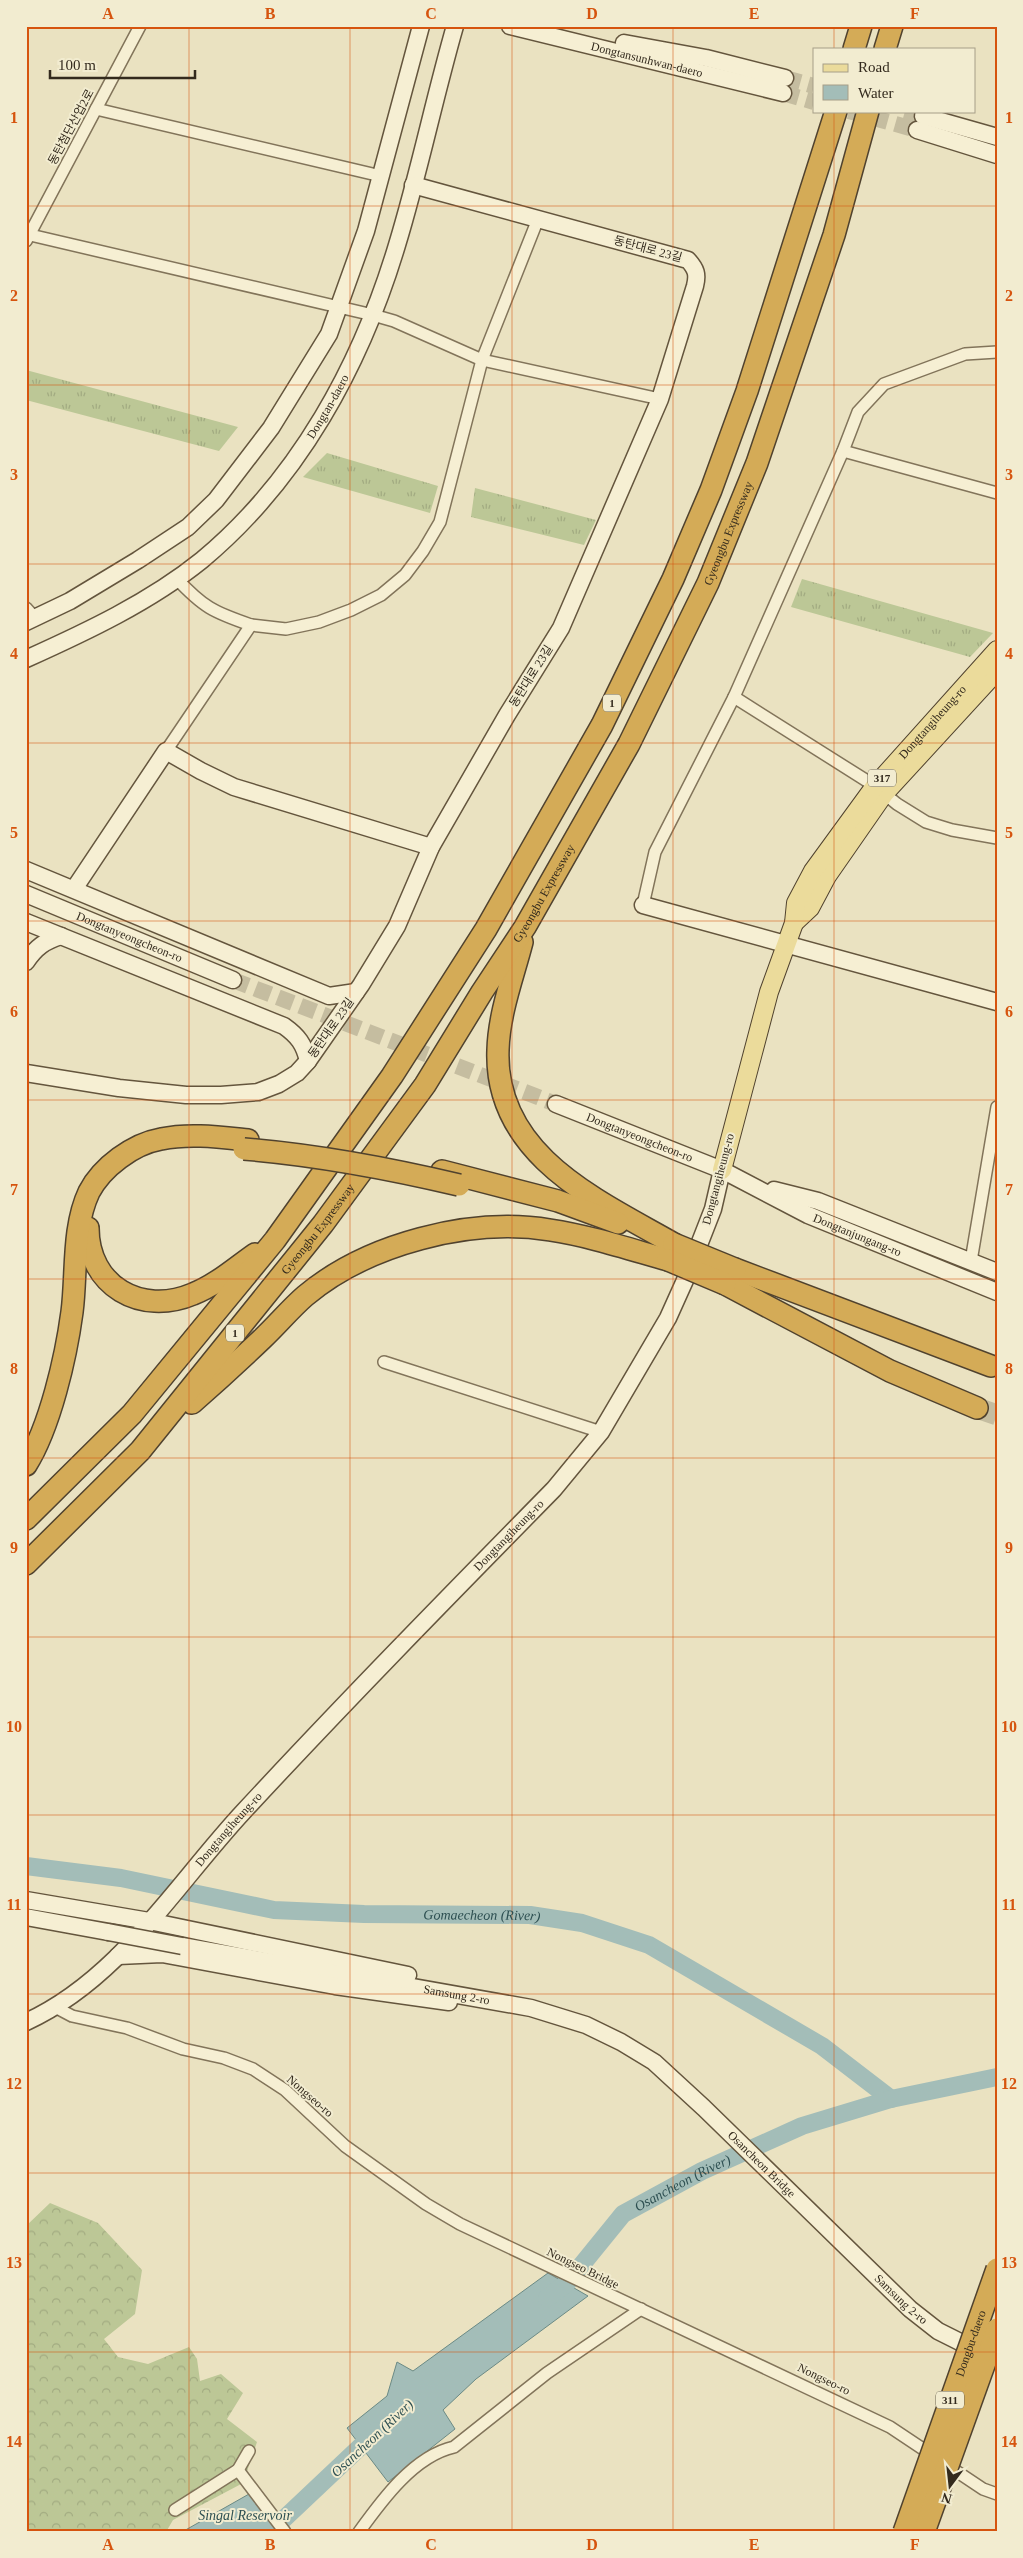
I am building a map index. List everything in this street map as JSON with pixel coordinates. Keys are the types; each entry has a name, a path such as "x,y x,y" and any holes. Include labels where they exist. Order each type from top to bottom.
{"highway":[{"path":"854,48 861,26"},
{"path":"886,48 892,26"},
{"name":"1","path":"26,1519 132,1414 275,1240 392,1076 440,1004 486,929 606,716 673,579 714,481 748,391 836,112"},
{"name":"Gyeongbu Expressway","path":"26,1564 140,1451 323,1224 425,1085 482,992 526,927 629,744 708,583 760,454 834,235 868,112"},
{"path":"526,927 500,1028 498,1071 510,1110 528,1143 559,1175 671,1252"},
{"path":"26,1465 47,1417 62,1365 72,1313 82,1214 90,1191 119,1158 137,1147 160,1139 187,1136 376,1165 459,1185 671,1252"},
{"path":"275,1240 219,1280 193,1294 163,1302 144,1300 124,1294 107,1281 94,1262 88,1242 88,1224 94,1204 106,1184 125,1168 143,1158 165,1151 246,1145 378,1156 558,1201 671,1252 730,1276 991,1366"},
{"path":"140,1451 305,1296 351,1265 379,1251 452,1233 498,1227 549,1230 671,1252"},
{"path":"730,1276 890,1371 977,1408"},
{"name":"Dongbu-daero","path":"904,2532 997,2269"},
{"name":"Dongbu-daero","path":"924,2532 997,2329"}],"main road":[{"name":"Dongtangiheung-ro","path":"722,1170 769,992 794,923 810,908 827,876 880,790 997,650"},
{"name":"Dongtangiheung-ro","path":"880,790 997,671"}],"street":[{"name":"동탄첨단산업2로","path":"27,237 140,26"},
{"path":"29,616 70,601 188,527 216,500 271,428 329,334 366,231 421,26"},
{"name":"Dongtan-daero","path":"26,659 101,624 200,561 228,536 275,486 329,409 373,315 397,245 455,26"},
{"name":"Dongtansunhwan-daero","path":"510,26 784,86 706,58 610,40 556,26"},
{"path":"96,109 381,176"},
{"path":"997,136 920,123 997,155"},
{"name":"동탄대로 23길","path":"26,1073 119,1088 186,1095 221,1095 258,1092 279,1084 298,1073 356,992 397,926 431,847 507,715 561,628 660,398 695,286 697,276 694,267 688,260 413,185"},
{"path":"176,578 201,604 225,616 251,625 286,629 319,622 352,610 381,595 405,575 423,551 440,522 482,360 538,219"},
{"path":"27,237 373,315 394,321 482,360 660,398"},
{"path":"997,352 965,354 884,384 858,412 734,697 655,852 643,904 786,946 997,1002"},
{"path":"843,450 997,493"},
{"path":"74,889 251,625"},
{"path":"734,697 880,790 926,822 952,830 997,838"},
{"path":"166,751 234,787 431,847"},
{"path":"26,870 329,996 356,992"},
{"name":"Dongtanyeongcheon-ro","path":"26,894 233,980"},
{"path":"26,924 61,936 284,1026 298,1036 305,1047 308,1061"},
{"path":"26,924 32,934 30,956"},
{"path":"30,956 45,941 61,936"},
{"name":"Dongtanyeongcheon-ro","path":"556,1104 722,1170"},
{"path":"970,1261 997,1107"},
{"name":"Dongtanjungang-ro","path":"722,1170 808,1215 997,1292"},
{"name":"Dongtangiheung-ro","path":"27,2021 55,2008 118,1956 244,1812 554,1490 600,1432 668,1318 713,1209 722,1170"},
{"path":"752,1185 818,1201 997,1272"},
{"path":"384,1362 600,1432"},
{"path":"26,1900 153,1917 411,1976 531,2008"},
{"name":"Samsung 2-ro","path":"26,1917 531,2008 586,2024 621,2042 654,2062 704,2108"},
{"path":"118,1956 162,1954 427,2001 531,2008"},
{"name":"Nongseo-ro","path":"55,2008 72,2016 127,2028 183,2049 224,2058 253,2069 285,2090 345,2146 426,2204 460,2224 524,2256"},
{"name":"Osancheon Bridge","path":"704,2108 818,2221"},
{"name":"Samsung 2-ro","path":"818,2221 910,2309 938,2331 992,2356"},
{"name":"Nongseo Bridge","path":"524,2256 636,2308"},
{"path":"359,2532 389,2491 438,2450 454,2447 547,2374 636,2308"},
{"name":"Nongseo-ro","path":"636,2308 890,2426 983,2490 997,2494"},
{"path":"175,2510 238,2470 244,2463 249,2451"},
{"path":"238,2470 253,2492 286,2532"}],"green space":[{"path":"26,370 238,427 219,451 26,400"},
{"path":"327,453 438,486 430,513 303,477"},
{"path":"475,488 596,520 584,545 471,517"},
{"path":"802,579 993,633 970,657 791,607"},
{"path":"50,2203 98,2223 142,2270 135,2314 104,2339 118,2357 148,2364 189,2347 197,2359 200,2381 221,2374 243,2393 227,2419 257,2442 243,2483 173,2520 166,2532 26,2532 26,2226"}],"water":[{"path":"548,2273 588,2296 476,2379 443,2410 455,2429 388,2482 347,2428 387,2396 397,2362 413,2371"},
{"name":"Singal Reservoir","path":"249,2494 280,2532 182,2532"}],"waterway":[{"name":"Gomaecheon (River)","path":"26,1866 121,1878 274,1910 364,1914 530,1915 582,1923 649,1945 822,2046 891,2099"},
{"name":"Osancheon (River)","path":"547,2298 567,2283 623,2214 702,2171 802,2126 891,2099 997,2077"},
{"name":"Osancheon (River)","path":"270,2532 377,2431"}],"tunnel":[{"path":"785,78 813,86"},
{"path":"783,93 813,102"},
{"path":"853,112 917,130"},
{"path":"909,112 923,116"},
{"path":"233,980 556,1104"},
{"path":"977,1408 997,1415"}]}
